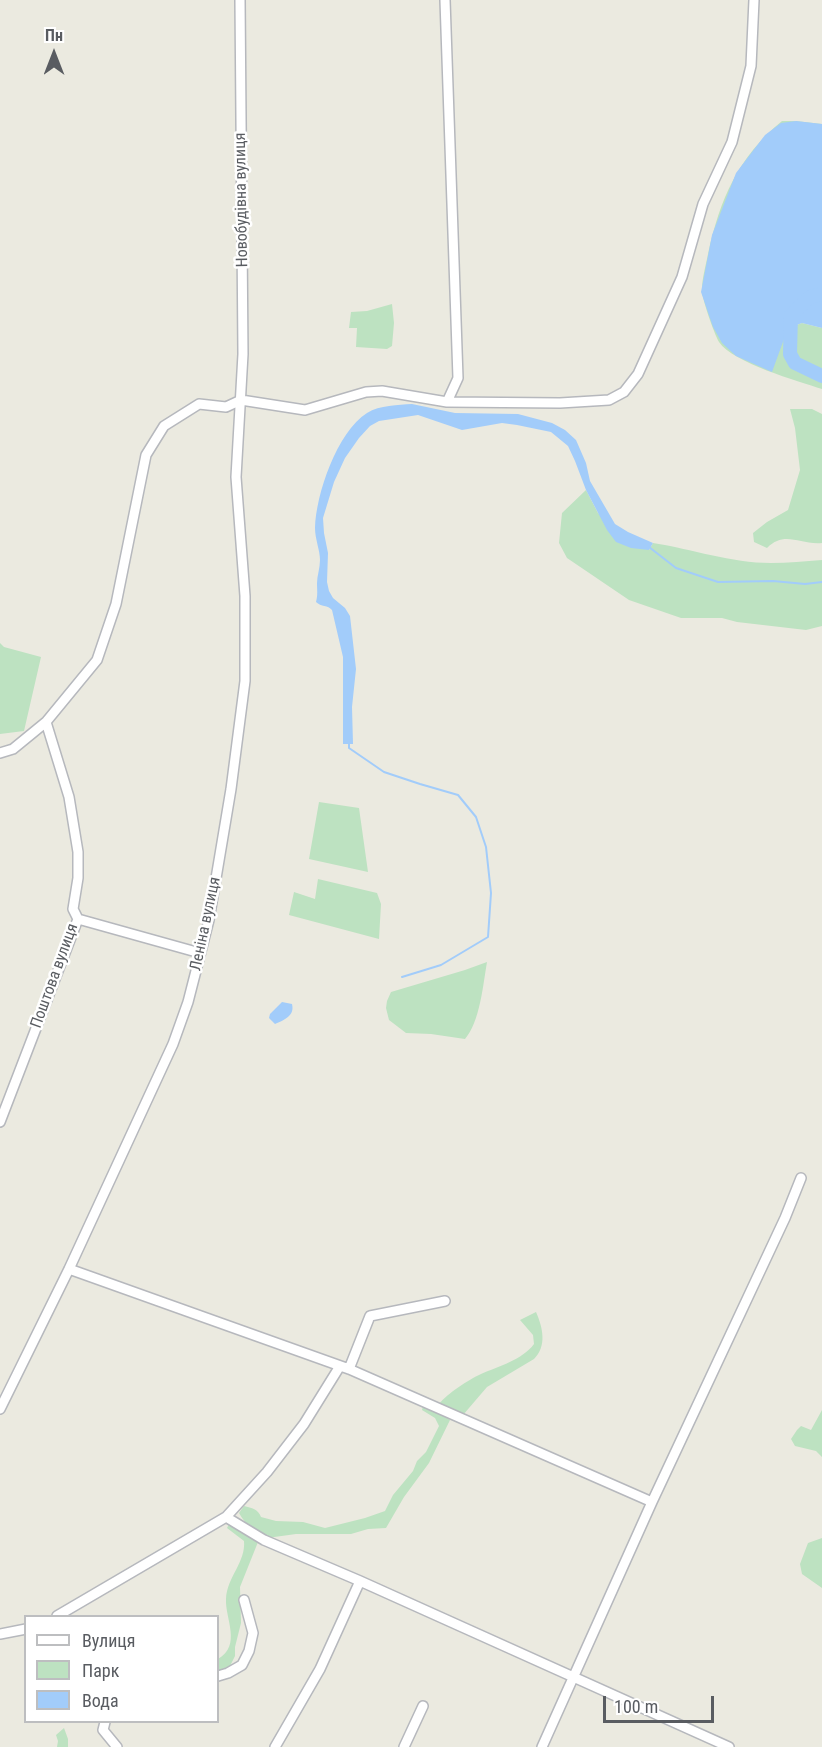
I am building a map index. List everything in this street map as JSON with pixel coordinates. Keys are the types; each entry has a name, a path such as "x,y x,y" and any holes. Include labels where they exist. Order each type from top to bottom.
{"street":[{"name":"Новобудівна вулиця","path":"240,0 243,354 241,400"},
{"path":"445,0 458,378 447,402"},
{"path":"0,753 13,749 46,722 97,660 116,604 146,455 164,426 199,404 226,407 241,400 305,410 366,392 382,391 447,402 560,403 609,400 624,392 638,374 682,277 703,204 732,142 751,66 754,0"},
{"name":"Леніна вулиця","path":"0,1409 69,1269 173,1044 188,1002 209,920 245,681 245,596 236,477 241,400"},
{"name":"Поштова вулиця","path":"0,1122 78,919 73,909 78,878 78,852 69,797 46,722"},
{"path":"78,919 200,953"},
{"path":"542,1747 652,1502 780,1229 801,1178"},
{"path":"69,1269 344,1368 652,1502"},
{"path":"60,1615 226,1517 267,1472 304,1424 344,1368 370,1316 445,1301"},
{"path":"226,1517 264,1540 729,1747"},
{"path":"274,1747 320,1669 360,1581"},
{"path":"219,1676 242,1665 249,1651 253,1633 244,1600"},
{"path":"0,1634 24,1629"},
{"path":"404,1747 423,1706"},
{"path":"105,1723 103,1730 117,1747"}],"green space":[{"path":"782,121 822,124 788,328 802,323 822,328 822,389 751,364 726,350 717,338 702,290 718,215 733,180 754,149"},
{"path":"392,304 394,323 392,346 387,349 356,347 357,328 349,328 351,312 367,311"},
{"path":"790,409 812,409 822,414 822,543 786,539 767,548 754,542 753,533 788,510 800,470 795,428"},
{"path":"586,490 598,513 649,550 653,543 756,562 822,560 822,626 806,630 737,622 722,618 681,618 629,600 567,558 559,543 562,513"},
{"path":"0,643 4,647 41,657 24,731 0,734"},
{"path":"319,802 359,808 368,872 309,859"},
{"path":"318,879 377,893 381,904 379,939 289,915 294,892 315,899"},
{"path":"487,962 477,1013 465,1039 406,1033 389,1020 386,1008 391,992"},
{"path":"536,1312 542,1343 534,1359 487,1387 463,1415 439,1404 470,1380 510,1362 529,1350 534,1344 533,1335 520,1320"},
{"path":"423,1406 450,1420 429,1463 404,1497 386,1528 368,1529 351,1534 296,1534 267,1538 248,1525 239,1513 244,1506 252,1508 261,1517 276,1521 303,1522 325,1528 385,1511 393,1495 426,1452 439,1426 435,1418 422,1410"},
{"path":"822,1410 822,1457 816,1451 795,1446 791,1439 801,1426 811,1430"},
{"path":"230,1522 258,1542 240,1587 241,1623 235,1656 230,1666 219,1671 219,1658 229,1647 231,1639 226,1607 227,1591 244,1549 244,1541 227,1528"},
{"path":"822,1538 822,1588 802,1574 800,1564 808,1543"},
{"path":"64,1728 68,1747 57,1747 56,1735"}],"water":[{"path":"796,121 822,124 822,328 802,323 788,328 772,372 736,356 722,343 713,327 701,292 712,235 736,173 765,135 781,123"},
{"path":"412,404 455,413 518,414 552,423 565,430 576,440 586,463 590,481 615,524 653,543 649,550 631,548 616,542 586,490 568,446 551,432 502,423 462,430 418,415 379,421 370,426 345,458 334,482 323,518 328,553 327,582 333,598 345,608 350,616 356,669 352,707 353,744 343,744 343,657 332,610 316,602 320,560 315,528 319,498 330,465 346,434 356,422 378,408"},
{"path":"282,1002 292,1004 292,1012 275,1024 269,1018 270,1014"}],"waterway":[{"path":"822,294 810,297 791,315 790,354 795,363 822,376"},
{"path":"649,547 676,568 718,582 773,581 805,584 822,582"},
{"path":"349,744 349,748 384,772 458,795 476,817 486,847 491,893 488,937 441,965 402,977"}]}
